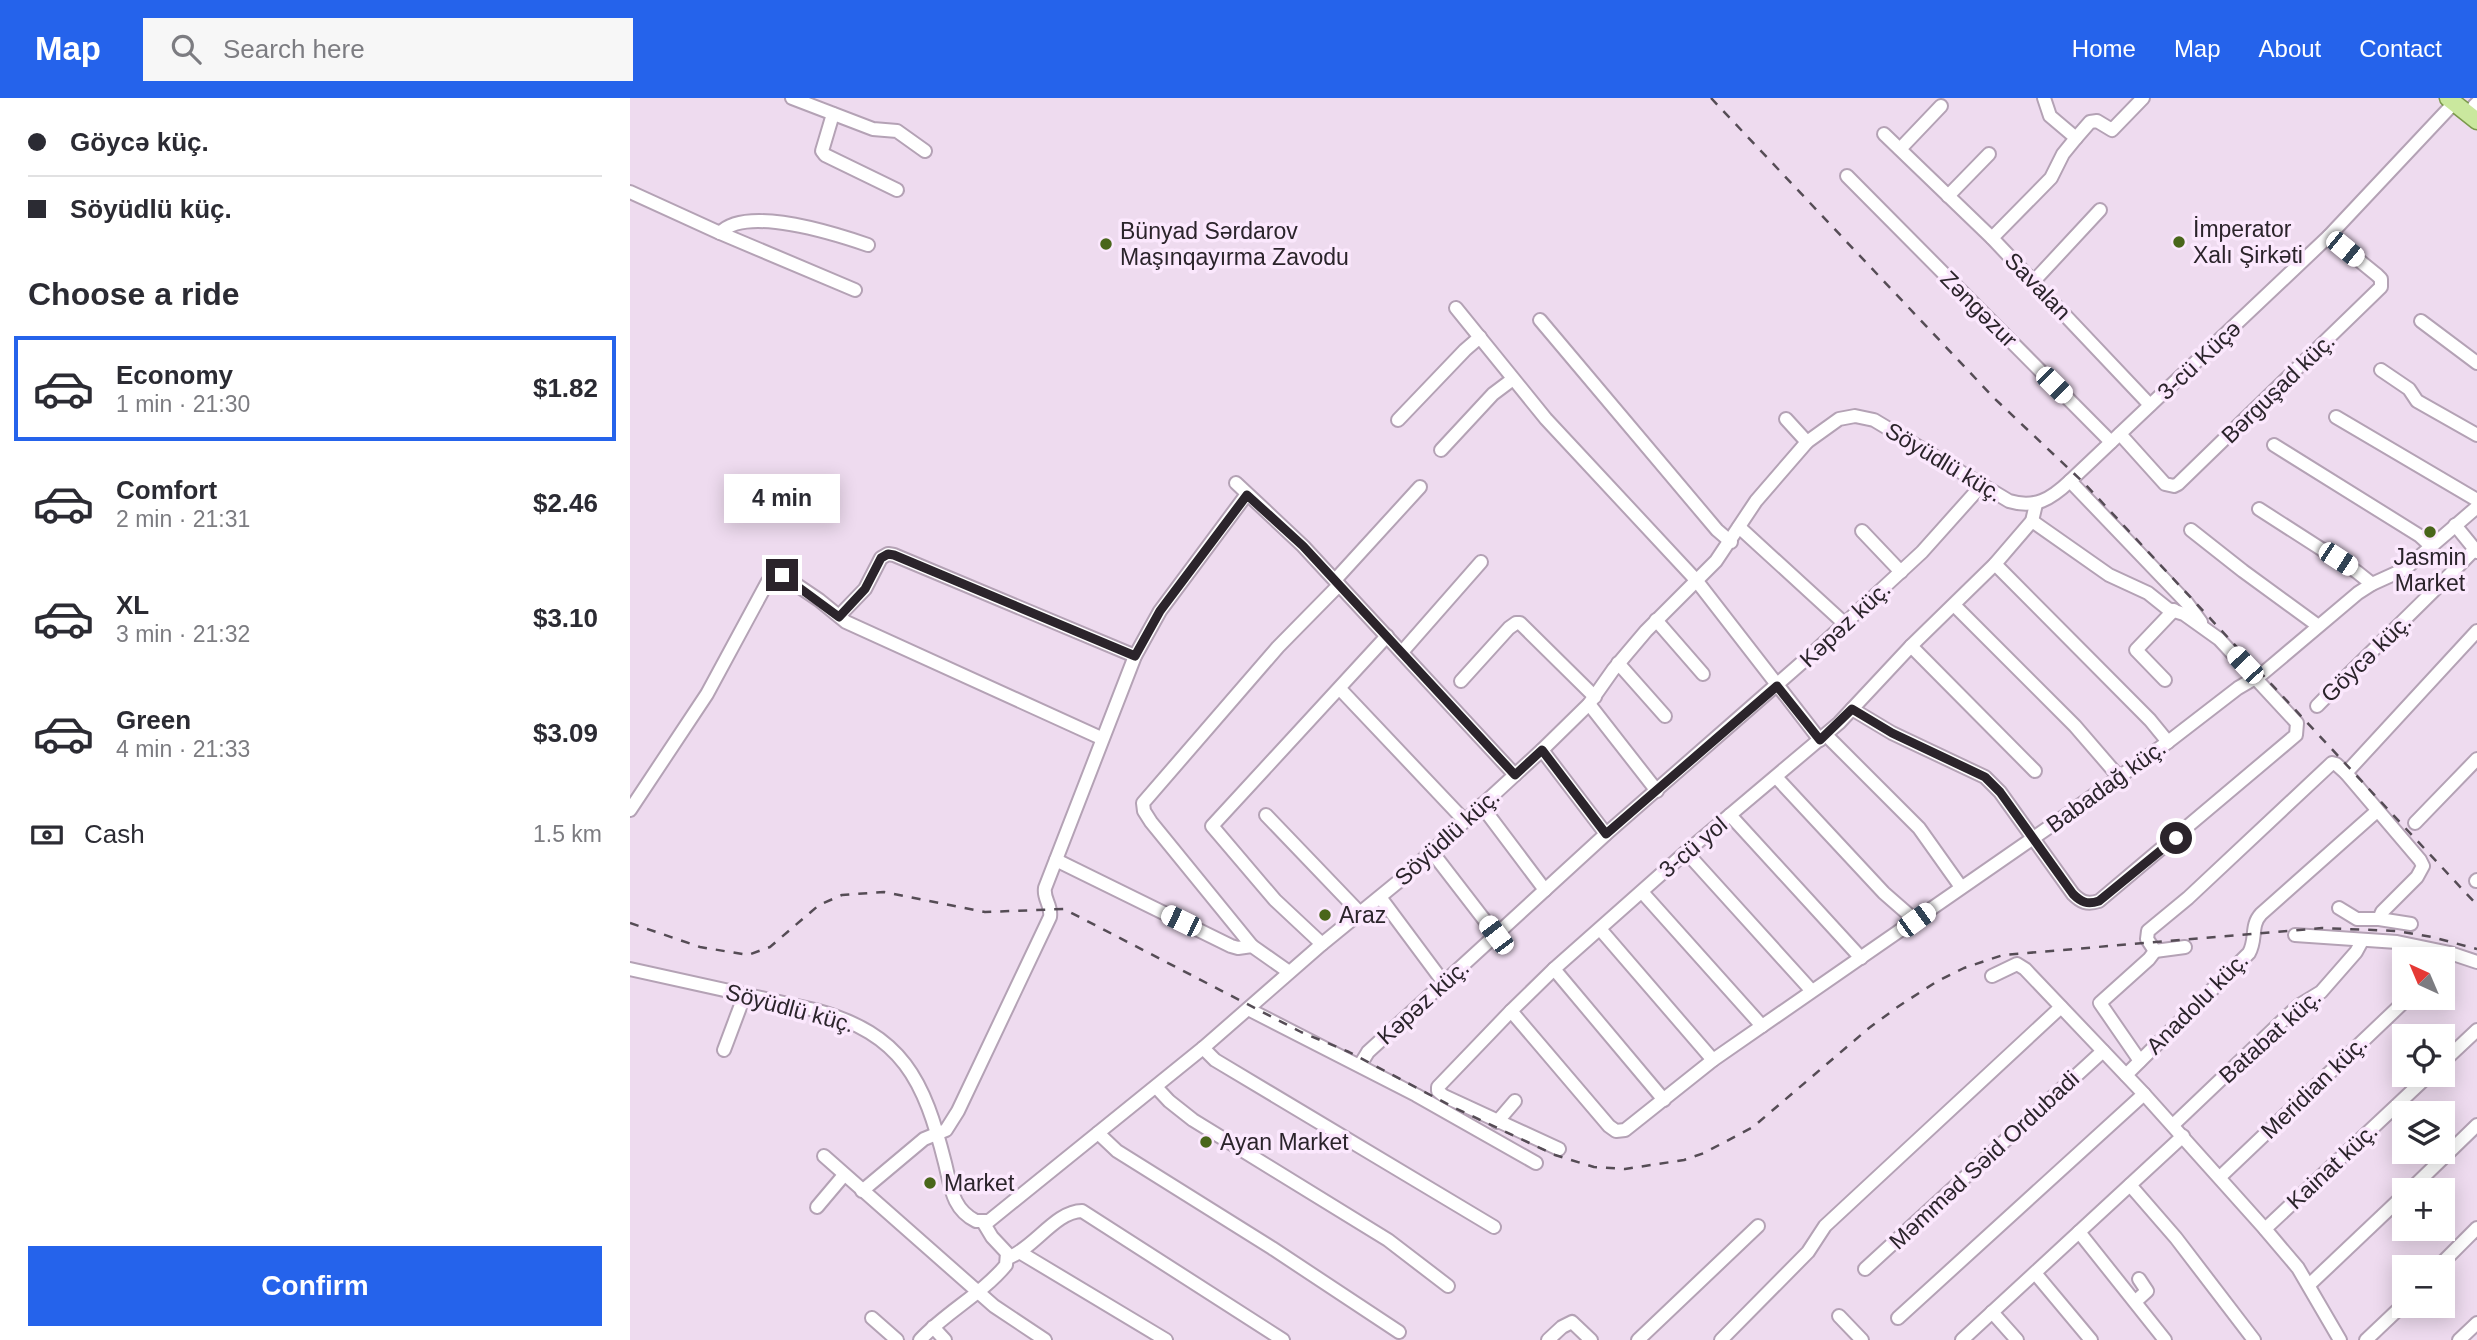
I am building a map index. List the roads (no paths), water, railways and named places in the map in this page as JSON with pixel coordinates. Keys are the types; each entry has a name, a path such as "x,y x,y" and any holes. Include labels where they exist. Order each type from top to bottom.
{"street":[{"path":"792,98 873,129 897,131 925,151"},
{"path":"2044,98 2050,116 2076,138"},
{"name":"Savalan","path":"2143,98 2116,128 2109,129 2093,120 2063,154 2051,178 1992,238 2150,405"},
{"path":"1900,149 1941,106"},
{"name":"3-cü Küçə","path":"2036,504 2050,498 2070,481 2466,106"},
{"path":"834,114 822,151 825,155 897,190"},
{"path":"1884,134 1992,238"},
{"path":"1948,196 1989,154"},
{"name":"Zəngəzur","path":"1847,177 2115,438"},
{"path":"630,191 720,233 855,289"},
{"path":"2034,281 2100,210"},
{"path":"720,233 737,222 793,224 821,229 868,245"},
{"name":"Bərguşad küç.","path":"2115,438 2165,484 2178,484 2381,287 2381,279 2377,275 2329,236"},
{"path":"1456,308 1546,419 1696,580 1777,686 1823,737 1919,828 1961,887"},
{"path":"1540,320 1717,530 1731,542"},
{"path":"2421,321 2477,363"},
{"path":"1398,420 1480,337"},
{"path":"2381,370 2409,389 2417,401 2477,435"},
{"path":"1441,450 1493,394 1513,379"},
{"name":"Söyüdlü küç.","path":"630,969 839,1017 872,1033 888,1046 915,1077 937,1132 957,1206 969,1217 984,1222 996,1216 1203,1048 1432,852 1542,750 1592,701 1618,663 1716,561 1773,479 1807,442 1839,419 1855,416 1874,420 2009,501 2036,504"},
{"path":"2336,416 2477,500"},
{"path":"1786,419 1807,442"},
{"path":"2273,445 2420,536 2431,546"},
{"path":"2070,481 2186,603 2207,631"},
{"path":"1236,483 1303,546 1515,775"},
{"name":"Kəpəz küç.","path":"1360,1065 1368,1052 1606,834 1845,624 1900,572 1981,486"},
{"path":"1289,972 1252,946 1143,811 1143,803 1420,487"},
{"path":"862,1191 915,1146 946,1129 958,1111 1050,917 1051,909 1045,897 1045,888 1135,656 1160,611 1247,495"},
{"name":"3-cü yol","path":"1559,1149 1444,1096 1438,1089 1554,969 1852,709 1911,646 1995,564 2032,521 2036,504"},
{"name":"Babadağ küç.","path":"1511,1011 1609,1126 1616,1131 1625,1130 1713,1060 2033,838 2168,742 2238,688 2267,670 2317,625 2372,584 2406,569 2477,508"},
{"path":"2259,509 2372,584"},
{"path":"1852,709 1892,733 1985,777 2000,792 2078,899 2091,904 2099,901 2291,740 2298,729 2297,723 2234,653 2184,614 2168,609 2148,593 2109,575 2032,521"},
{"path":"2455,525 2476,551"},
{"path":"1739,527 1845,624"},
{"path":"2191,530 2317,625"},
{"path":"1862,531 1900,572"},
{"name":"Göycə küç.","path":"2316,706 2476,551"},
{"path":"839,617 865,589 881,558 888,554 947,576 1135,656"},
{"path":"1402,652 1481,562"},
{"path":"1995,564 2150,720 2168,742"},
{"path":"630,810 707,694 772,576 782,575 854,626 1101,738"},
{"path":"1954,605 2075,726 2119,777"},
{"path":"2165,680 2136,650 2174,610"},
{"path":"1656,621 1703,674"},
{"path":"1461,681 1509,628 1516,623 1520,624 1592,701 1657,791"},
{"path":"2346,773 2477,631"},
{"path":"1322,944 1275,900 1212,825 1387,636"},
{"path":"1911,646 2035,771"},
{"path":"1618,663 1665,716"},
{"path":"1340,689 1465,821"},
{"path":"1542,750 1606,834"},
{"path":"2415,823 2477,759"},
{"path":"2155,951 2147,939 2148,931 2188,898 2332,763 2346,773 2423,866 2417,877 2382,912 2379,919"},
{"path":"1776,777 1884,893 1916,920"},
{"path":"1481,806 1545,890"},
{"name":"Anadolu küç.","path":"2126,1075 2249,953 2254,942 2255,923 2261,914 2377,811"},
{"path":"1266,815 1360,913"},
{"path":"1730,816 1861,958"},
{"path":"1432,852 1496,935"},
{"path":"1686,852 1811,990"},
{"path":"1056,860 1231,946 1252,946"},
{"path":"1642,892 1762,1026"},
{"path":"1380,897 1444,983"},
{"path":"2339,908 2357,919 2411,924"},
{"path":"1600,929 1713,1060"},
{"path":"2295,935 2396,942 2412,947"},
{"name":"Batabat küç.","path":"2173,1125 2298,1006 2321,992 2356,952 2362,941"},
{"path":"2140,1061 2100,1003 2149,960 2155,951 2185,947"},
{"path":"2455,959 2477,962"},
{"path":"1992,975 2017,964 2021,965 2126,1075 2220,1177 2298,1268 2340,1340"},
{"path":"1554,969 1664,1100"},
{"path":"724,1050 745,994"},
{"path":"1721,1340 1808,1252 1825,1226 2061,1007"},
{"path":"1248,1009 1360,1065 1536,1163"},
{"name":"Meridian küç.","path":"2220,1177 2395,1010"},
{"path":"2455,1051 2477,1030"},
{"path":"1203,1048 1214,1060 1494,1227"},
{"name":"Məmməd Səid Ordubadi","path":"1865,1269 2103,1051"},
{"path":"1156,1087 1169,1101 1204,1128 1388,1240 1448,1286"},
{"name":"Kainat küç.","path":"2265,1229 2416,1087"},
{"path":"1898,1318 2144,1094"},
{"path":"1497,1122 1515,1101"},
{"path":"2422,1178 2477,1125"},
{"path":"1098,1133 1117,1151 1399,1332"},
{"path":"1962,1340 2183,1136"},
{"path":"824,1156 978,1292 1045,1340"},
{"path":"817,1207 844,1175"},
{"path":"2130,1185 2176,1238 2254,1340"},
{"path":"2309,1285 2392,1206"},
{"path":"920,1340 978,1292 1014,1255 1062,1217 1074,1211 1082,1211 1283,1340"},
{"path":"984,1222 1014,1255 1167,1340"},
{"path":"1639,1340 1758,1226"},
{"path":"2450,1255 2477,1228"},
{"path":"2079,1232 2165,1340"},
{"path":"2035,1273 2091,1340"},
{"path":"2136,1301 2147,1291 2139,1279"},
{"path":"1992,1312 2017,1340"},
{"path":"2366,1340 2392,1315"},
{"path":"1839,1316 1862,1340"},
{"path":"872,1318 897,1340"},
{"path":"1548,1340 1572,1322 1591,1340"},
{"path":"2459,1340 2477,1323"},
{"path":"933,1327 945,1340"}],"railway":[{"path":"1711,98 1994,398 2085,484 2477,905"},
{"path":"630,923 700,947 748,955 770,947 819,905 842,895 884,892 985,912 1064,909 1301,1032 1349,1052 1455,1108 1555,1155 1594,1167 1625,1169 1684,1160 1704,1153 1753,1127 1869,1028 1899,1006 1964,968 2003,955 2322,928 2396,931 2477,949"}],"place":[{"name":"İmperator Xalı Şirkəti","path":"2179,242"},
{"name":"Bünyad Sərdarov Maşınqayırma Zavodu","path":"1106,244"},
{"name":"Jasmin Market","path":"2430,532"},
{"name":"Araz","path":"1325,915"},
{"name":"Ayan Market","path":"1206,1142"},
{"name":"Market","path":"930,1183"}]}
